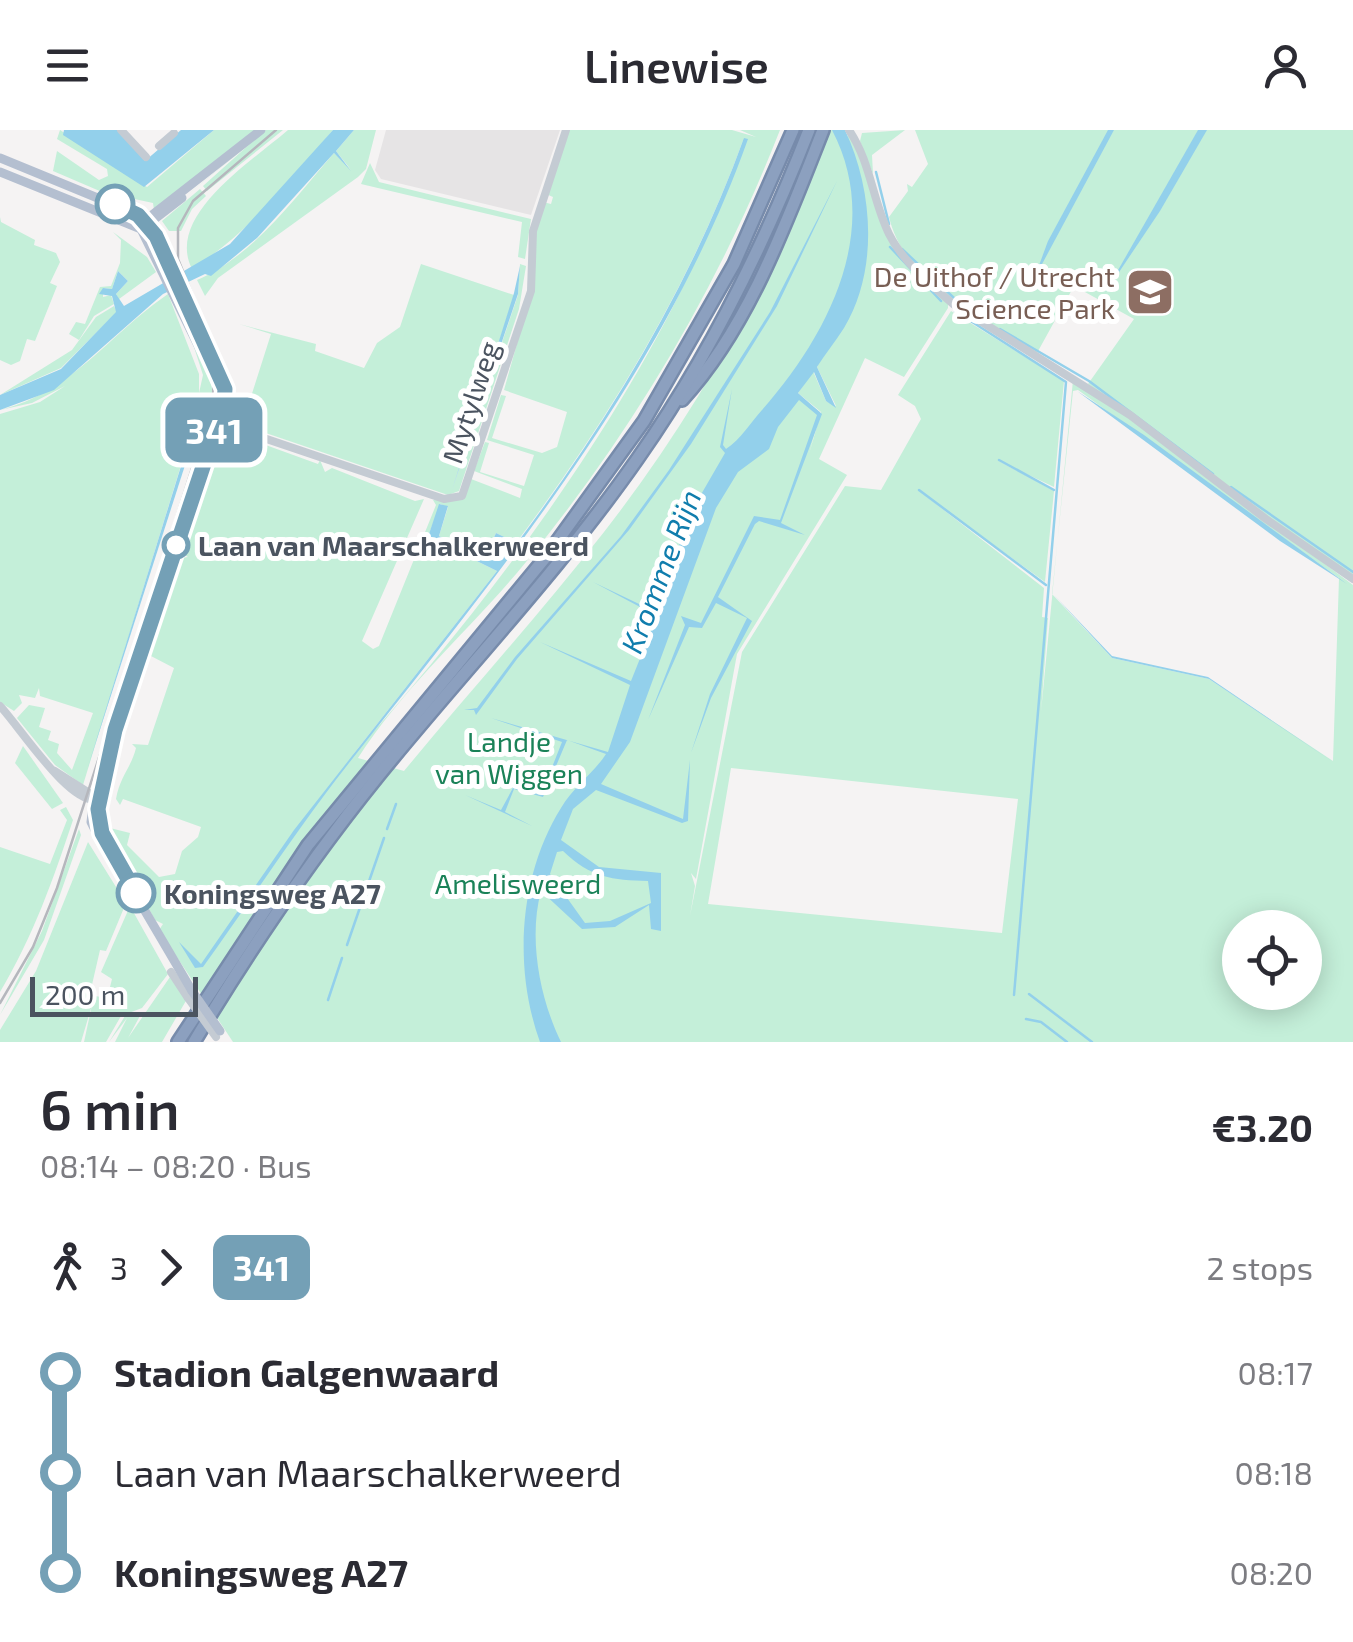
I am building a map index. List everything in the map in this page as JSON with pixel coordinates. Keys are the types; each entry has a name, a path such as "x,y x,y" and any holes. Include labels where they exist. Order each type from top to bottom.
{"highway":[{"path":"178,1042 318,832 545,558 634,435 734,264 793,130"},
{"path":"194,1042 282,904 343,821 578,540 663,421 751,265 809,130"},
{"path":"663,421 704,375 720,348 775,243 823,130"}],"main road":[{"path":"144,225 261,130"},
{"path":"0,158 77,189 144,225 178,290 216,382 216,422 91,822 190,994 219,1037 228,1042"},
{"path":"0,172 144,225"}],"street":[{"path":"120,130 146,157"},
{"name":"Mytylweg","path":"216,422 444,499 462,496 530,291 534,226 566,130"},
{"path":"854,132 870,168 891,238 928,282 953,304 1072,376 1353,579"},
{"path":"158,146 174,133"},
{"path":"72,201 77,189"},
{"path":"0,706 66,787 96,798"},
{"path":"171,972 190,994"}],"shaded area":[{"path":"386,130 560,130 531,215 381,179 375,170"}],"green space":[{"path":"60,130 147,187 214,130 257,130 154,210 153,203 102,192 53,171 57,151 99,180 108,176 107,169 57,139"},
{"path":"266,130 283,130 207,191 203,186 252,142 181,200"},
{"path":"288,130 333,130 250,223 192,269 187,249 190,229 201,210 234,174"},
{"path":"354,130 376,130 366,169 218,278 205,296 197,280 217,270 254,241 334,153 351,170 336,151"},
{"path":"568,130 732,130 756,137 740,130 780,130 701,301 637,410 526,562 396,706 358,758 404,771 604,532 672,438 732,339 784,236 830,130 836,130 850,173 854,243 846,289 835,321 789,389 820,412 809,454 821,412 798,393 813,371 826,401 836,406 817,367 855,289 866,251 865,204 847,130 856,142 885,230 948,303 948,308 904,377 865,358 819,459 847,475 737,654 696,879 691,873 695,886 690,916 742,652 845,486 881,490 921,419 915,406 898,395 951,311 1064,381 1054,487 997,460 1054,491 1045,582 918,490 1044,588 1042,617 1048,618 1041,712 1052,594 1112,658 1209,679 1333,761 1339,578 1078,390 1073,391 1057,541 1073,380 1108,401 1353,585 1353,1042 233,1042 159,930 163,924 155,920 101,822 112,795 107,814 110,828 130,833 127,845 159,877 175,874 182,851 198,837 201,827 123,799 120,805 116,799 136,748 132,744 148,745 174,668 149,655 181,558 188,557 183,554 224,430 318,464 320,460 325,472 332,468 415,501 424,499 362,641 373,649 379,646 436,505 433,500 460,500 471,479 520,498 522,489 474,471 485,442 489,443 480,472 524,486 534,455 487,440 501,395 506,396 492,438 542,453 557,447 567,412 504,390 532,290 532,243 543,202 551,204 553,197 546,194","holes":["744,138 713,221 674,304 579,466 469,618 352,756 497,571 428,537 440,504 448,507 439,536 479,557 485,559 496,533 516,543 583,448 645,349 699,245","731,768 1018,799 1002,933 708,904"]},
{"path":"905,130 872,155 873,174 860,141 862,133"},
{"name":"De Uithof / Utrecht Science Park","path":"915,130 1353,130 1353,578 1259,514 1088,384 1134,319 1074,286 1037,353 971,313 929,281 911,262 889,217 908,191 907,184 912,187 928,164"},
{"path":"370,163 379,182 531,219 525,259 518,257 522,222 361,184"},
{"path":"200,189 206,196 192,209 181,231 169,231 162,221"},
{"path":"0,217 1,222 35,240 34,245 56,253 60,262 50,283 57,286 35,341 27,339 20,361 11,365 0,360"},
{"path":"113,232 147,257 156,272 119,299 116,294 128,281 118,271 112,289 103,288 103,297 111,295 114,304 94,316 79,340 69,334 76,322 85,324 100,287 111,286 120,263 121,240"},
{"path":"421,264 514,295 452,490 518,295 520,264 526,266 519,309 459,491 448,495 242,425 271,334 239,324 316,344 315,351 364,368 377,343 400,327"},
{"path":"168,294 199,374 199,393 203,375 192,341 210,378 213,399 209,440 200,424 206,400 197,413 83,785 55,765 17,718 29,705 45,708 39,727 51,731 48,740 59,744 57,753 72,770 93,713 40,696 39,688 35,698 19,695 22,703 14,711 0,702 0,414 40,402 65,386 32,403 0,410 25,402 70,376"},
{"path":"114,306 117,312 61,368 0,395 72,350 96,317"},
{"path":"23,746 63,803 52,809 15,763"},
{"path":"66,807 73,820 58,864 32,929 0,992 0,847 50,864 67,820 60,810"},
{"path":"79,829 81,835 44,940 0,1015 42,931"},
{"path":"88,842 126,903 106,951 100,950 91,989 95,996 114,999 108,995 112,979 101,972 130,906 168,974 142,1008 121,1016 106,1042 84,1042 92,1005 81,1042 0,1042 0,1030 36,971"},
{"path":"170,977 187,999 162,1042 115,1042 127,1018 109,1042 125,1016 141,1014 128,1038"}],"water":[{"path":"64,130 118,130 145,161 181,130 214,130 144,187 63,135"},
{"path":"333,130 354,130 336,151 351,171 334,153 257,238 211,276 205,274 163,294 54,390 0,410 0,395 61,369 116,312 112,296 99,294 103,288 112,289 118,271 128,281 116,294 124,306 230,244"},
{"path":"832,130 845,130 862,178 867,256 855,305 817,367 836,408 826,401 814,372 798,393 822,414 781,523 805,535 759,521 755,524 718,597 752,621 711,698 691,753 710,694 747,618 716,603 702,628 689,627 648,720 685,625 681,616 701,623 754,516 780,520 817,415 799,400 778,427 769,449 738,472 716,508 630,742 601,784 683,819 690,760 688,821 682,823 596,790 573,809 561,840 599,867 661,873 661,931 651,929 649,905 615,927 582,929 541,891 536,929 538,968 561,1042 540,1042 526,984 525,922 529,892 536,862 561,808 606,754 568,740 608,752 630,685 540,642 631,681 657,616 593,582 658,613 688,517 725,453 720,447 732,389 723,445 726,449 786,380 827,315 850,242 852,205 847,167","holes":["563,851 603,876 648,881 651,903 610,921 585,923 550,874 557,852"]},
{"path":"1108,130 1114,130 1034,279 1048,241"},
{"path":"1198,130 1207,130 1160,211 1105,293"},
{"path":"744,138 748,139 713,226 672,309 574,467 464,617 330,788 203,967 195,968 179,942 201,964 294,830 497,571 428,537 439,504 448,506 439,536 479,557 485,558 496,533 517,543 584,448 646,349 699,245"},
{"path":"837,181 777,306 691,444 629,530 517,659 476,715 474,710 464,710 477,708 515,657 621,536 669,470 770,312"},
{"path":"520,266 518,294 452,490 514,293"},
{"path":"1077,391 1144,435 1347,584 1280,541"},
{"path":"203,395 206,400 87,770"},
{"path":"1054,595 1112,656 1208,677 1333,762 1209,679 1112,658"},
{"path":"491,718 567,740 543,797 514,789 505,812 532,826 465,795 501,810 514,786 541,795 562,742"}],"waterway":[{"path":"876,172 889,224"},
{"path":"890,247 941,301"},
{"path":"902,249 955,299"},
{"path":"957,300 981,317"},
{"path":"955,311 1066,382 1014,995"},
{"path":"1000,329 1089,381 1213,474"},
{"path":"999,460 1054,490"},
{"path":"1231,487 1353,572"},
{"path":"919,490 1046,585"},
{"path":"387,829 396,804"},
{"path":"347,945 384,838"},
{"path":"328,1000 342,958"},
{"path":"1029,994 1092,1042"},
{"path":"1026,1019 1041,1022 1067,1042"}],"tram line":[{"path":"0,1003 33,947 57,888 213,403 214,347 178,259 178,228 193,201 276,130"}],"bus line":[{"name":"341","path":"115,204 138,215 156,236 201,328 225,389 224,404 115,730 98,809 102,833 136,893"}],"place":[{"name":"De Uithof / Utrecht Science Park","path":"1150,292"},
{"name":"Laan van Maarschalkerweerd","path":"176,545"},
{"name":"Koningsweg A27","path":"136,893"}],"water label":[{"name":"Kromme Rijn","path":"660,571"}],"park label":[{"name":"Landje van Wiggen","path":"509,757"},
{"name":"Amelisweerd","path":"518,883"}]}
